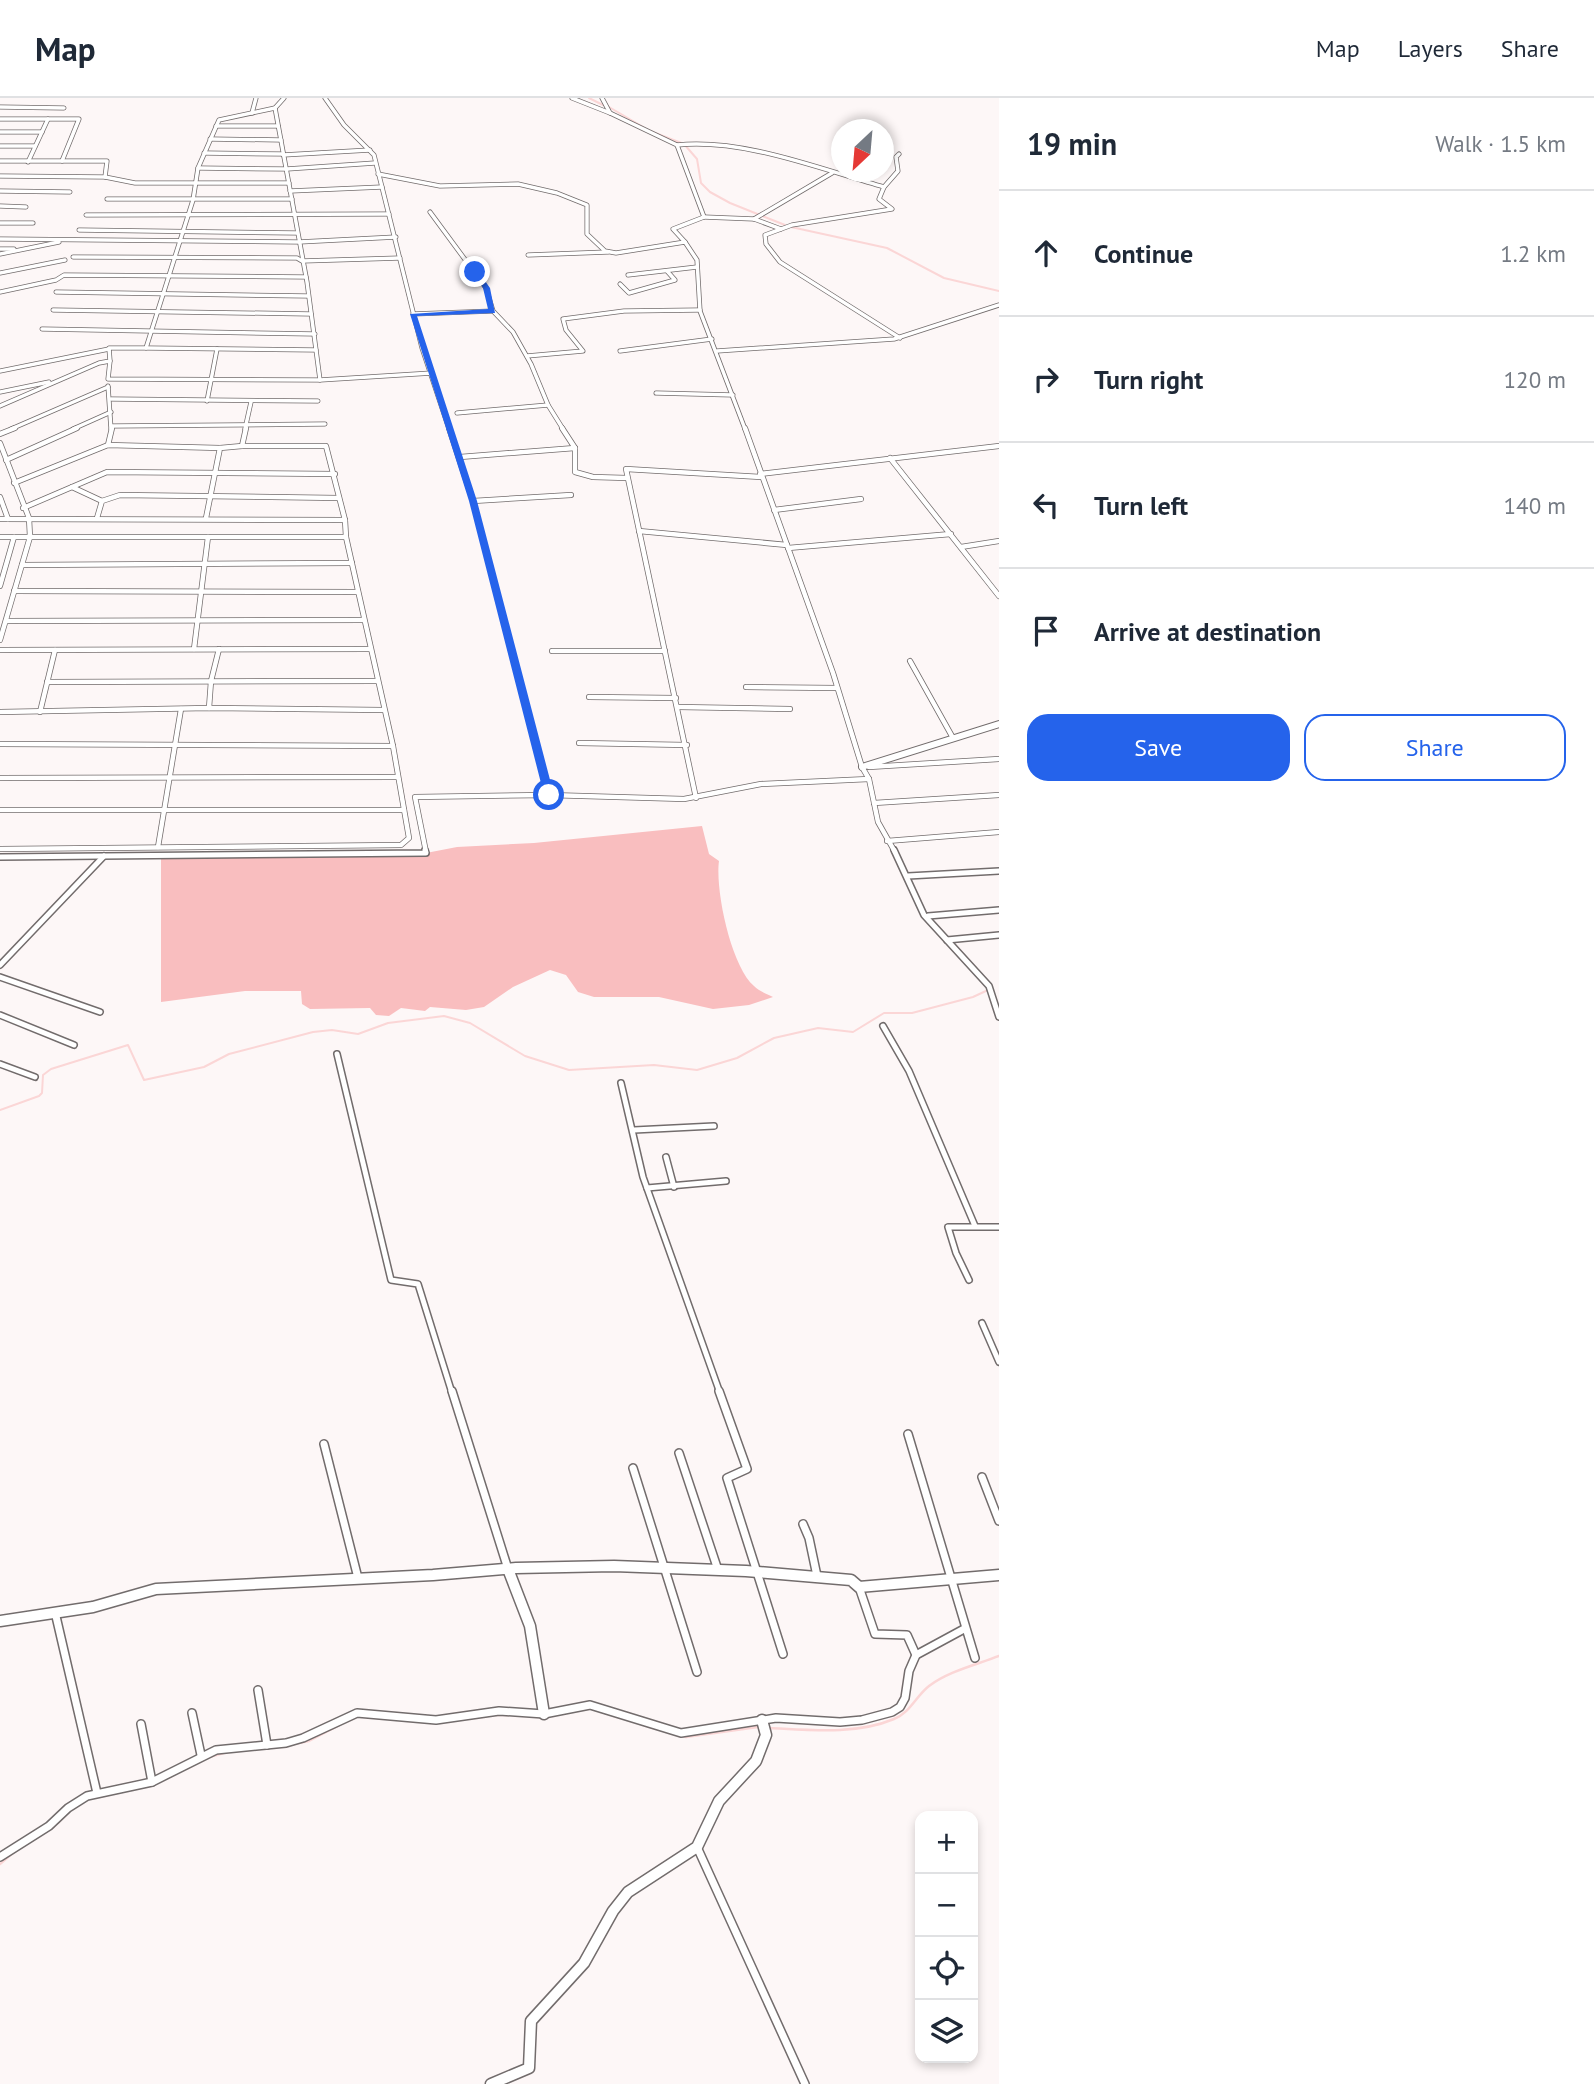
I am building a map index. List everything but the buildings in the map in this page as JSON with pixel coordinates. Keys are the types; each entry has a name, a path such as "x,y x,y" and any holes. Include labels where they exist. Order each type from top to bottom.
{"street":[{"path":"3,98 0,106 64,108"},
{"path":"252,113 256,98"},
{"path":"146,348 193,200 198,168 219,120 275,108 284,98"},
{"path":"325,98 344,125 370,150 375,163 396,236 413,314 473,501 549,795"},
{"path":"572,98 677,145 695,143 739,147 831,173"},
{"path":"602,98 610,113"},
{"path":"275,108 296,216 320,380"},
{"path":"0,119 79,119 61,161"},
{"path":"28,162 48,119"},
{"path":"216,127 278,126"},
{"path":"0,132 42,132"},
{"path":"210,139 281,140"},
{"path":"677,145 704,217"},
{"path":"0,146 36,146"},
{"path":"204,153 283,155 370,150"},
{"path":"899,154 895,157 898,171 884,187 879,199 892,209 780,229 765,235 766,244 780,262 900,338"},
{"path":"0,161 107,161 105,177"},
{"path":"198,168 287,169 375,163"},
{"path":"378,174 440,186 519,184 557,192 587,205 587,234 605,251 611,252"},
{"path":"754,219 831,174"},
{"path":"0,176 105,177 122,182 289,183"},
{"path":"865,182 884,187"},
{"path":"289,191 382,187"},
{"path":"0,191 70,192"},
{"path":"107,199 292,199"},
{"path":"0,206 26,207"},
{"path":"430,212 486,288 493,311 513,332 527,356 548,405 575,448 575,472 593,477 627,478"},
{"path":"86,215 389,214"},
{"path":"780,229 754,219 704,217 673,229 697,260 700,310 787,546 862,767 869,779 878,822 908,876 924,915 928,916 989,986 999,1017"},
{"path":"0,223 33,223"},
{"path":"79,230 297,233"},
{"path":"0,239 299,242 396,236"},
{"path":"0,254 68,239"},
{"path":"528,255 611,252 685,242"},
{"path":"0,249 24,249"},
{"path":"73,257 297,258 302,261 400,258"},
{"path":"0,273 65,260"},
{"path":"628,275 697,267"},
{"path":"620,284 629,293 675,280 667,271"},
{"path":"0,292 56,280 64,275 306,277"},
{"path":"56,292 308,296"},
{"path":"717,351 900,338 999,305"},
{"path":"53,310 311,314"},
{"path":"527,356 583,351 566,330 563,319 624,311 700,310"},
{"path":"413,314 493,311"},
{"path":"42,329 315,334"},
{"path":"620,351 712,339"},
{"path":"0,371 109,349 316,350"},
{"path":"108,445 112,426 108,387 109,349"},
{"path":"207,401 217,349"},
{"path":"0,406 110,361"},
{"path":"108,379 320,380 432,373"},
{"path":"0,392 59,380"},
{"path":"0,434 108,387"},
{"path":"656,393 733,395"},
{"path":"111,399 318,401"},
{"path":"242,446 244,424 251,402"},
{"path":"457,413 548,405"},
{"path":"6,460 111,412"},
{"path":"112,426 325,424"},
{"path":"0,443 29,518 30,537 0,640"},
{"path":"0,849 401,845 409,838 393,746 346,537 335,474 326,446 220,448 108,445 15,483"},
{"path":"696,798 687,745 626,469 760,475 999,446"},
{"path":"206,518 220,448"},
{"path":"460,457 575,448"},
{"path":"890,458 999,596"},
{"path":"23,508 107,472 335,474"},
{"path":"72,487 102,501 120,495 339,498"},
{"path":"473,501 571,495"},
{"path":"0,497 8,519"},
{"path":"774,510 861,499"},
{"path":"97,518 102,501"},
{"path":"0,519 345,520"},
{"path":"639,531 787,546 951,534"},
{"path":"0,537 346,537"},
{"path":"0,586 3,567 14,537"},
{"path":"194,649 199,590 208,537"},
{"path":"961,547 999,541"},
{"path":"22,565 352,563"},
{"path":"14,591 358,592"},
{"path":"6,621 364,620"},
{"path":"209,708 211,681 219,649"},
{"path":"0,650 370,649"},
{"path":"40,712 55,650"},
{"path":"552,651 665,651"},
{"path":"910,661 953,737"},
{"path":"47,682 377,681"},
{"path":"746,687 837,688"},
{"path":"589,697 676,698"},
{"path":"678,707 790,709"},
{"path":"0,712 209,708 383,710"},
{"path":"158,847 167,778 177,744 181,709"},
{"path":"862,767 999,724"},
{"path":"579,743 687,745"},
{"path":"0,744 393,746"},
{"path":"862,767 999,759"},
{"path":"0,778 397,777"},
{"path":"0,857 426,853 415,797 549,795 696,798 739,786 869,779"},
{"path":"874,803 999,794"},
{"path":"0,810 404,810"},
{"path":"887,841 999,832"},
{"path":"0,965 104,856"},
{"path":"908,876 999,871"},
{"path":"928,916 999,910"},
{"path":"947,940 999,935"},
{"path":"0,977 100,1012"},
{"path":"0,1015 74,1045"},
{"path":"883,1026 909,1071 975,1226"},
{"path":"337,1054 391,1280 418,1284 508,1569 530,1626 544,1714"},
{"path":"0,1064 35,1077"},
{"path":"621,1083 647,1188 747,1469 726,1476 758,1573 759,1587 776,1628 783,1654"},
{"path":"634,1130 714,1126"},
{"path":"666,1157 674,1187"},
{"path":"647,1188 726,1181"},
{"path":"969,1280 948,1228 999,1227"},
{"path":"982,1322 999,1362"},
{"path":"908,1434 964,1629 975,1658"},
{"path":"324,1444 358,1578"},
{"path":"679,1453 718,1570"},
{"path":"633,1468 697,1672"},
{"path":"982,1477 999,1521"},
{"path":"803,1524 809,1538 817,1576"},
{"path":"0,1621 93,1607 156,1589 508,1569 614,1566 718,1570 851,1580 859,1587 875,1634 907,1635 916,1655"},
{"path":"859,1587 999,1575"},
{"path":"55,1612 97,1793"},
{"path":"0,1857 48,1826 76,1802 97,1793 152,1782 201,1755 239,1745 267,1745 313,1735 357,1713 368,1712 420,1720 499,1711 544,1714 590,1705 681,1733 714,1730 776,1718 840,1722 862,1720 892,1712 900,1707 905,1698 909,1671 916,1655 964,1629"},
{"path":"258,1690 267,1745"},
{"path":"192,1713 201,1755"},
{"path":"491,2084 528,2068 531,2021 584,1963 613,1911 628,1892 697,1847 719,1801 755,1761 766,1735 762,1720"},
{"path":"141,1724 152,1782"},
{"path":"697,1847 805,2084"}],"shaded area":[{"path":"702,826 709,854 719,861 722,908 738,962 754,986 773,997 749,1005 713,1009 659,997 594,997 578,992 566,975 550,970 513,987 484,1007 466,1010 430,1007 425,1011 401,1008 389,1016 376,1015 370,1008 310,1009 302,1004 301,991 245,991 161,1002 161,856 426,853 457,847 534,843"}],"waterway":[{"path":"589,98 603,105"},
{"path":"609,107 650,131 684,144 697,159 701,183 710,192 785,225"},
{"path":"791,227 887,248 944,278 999,291"},
{"path":"0,1110 39,1096 42,1093 43,1075 51,1069 128,1045 144,1080 204,1067 229,1054 313,1032 332,1030 358,1034 388,1023 444,1016 470,1023 525,1056 569,1070 654,1065 697,1070 737,1058 774,1038 818,1028 853,1032 884,1013 912,1013 973,997 988,990"},
{"path":"770,1728 833,1730 879,1724 900,1716 924,1690 937,1681 999,1656"},
{"path":"550,1716 565,1713"},
{"path":"497,1715 509,1715"},
{"path":"400,1720 433,1723"},
{"path":"278,1747 309,1741 347,1721"},
{"path":"644,1725 686,1737 758,1727"},
{"path":"209,1757 224,1753"},
{"path":"58,1823 66,1814"},
{"path":"0,1864 15,1851"}],"route":[{"path":"475,272 486,288 493,311 413,314 473,501 549,795"}]}
